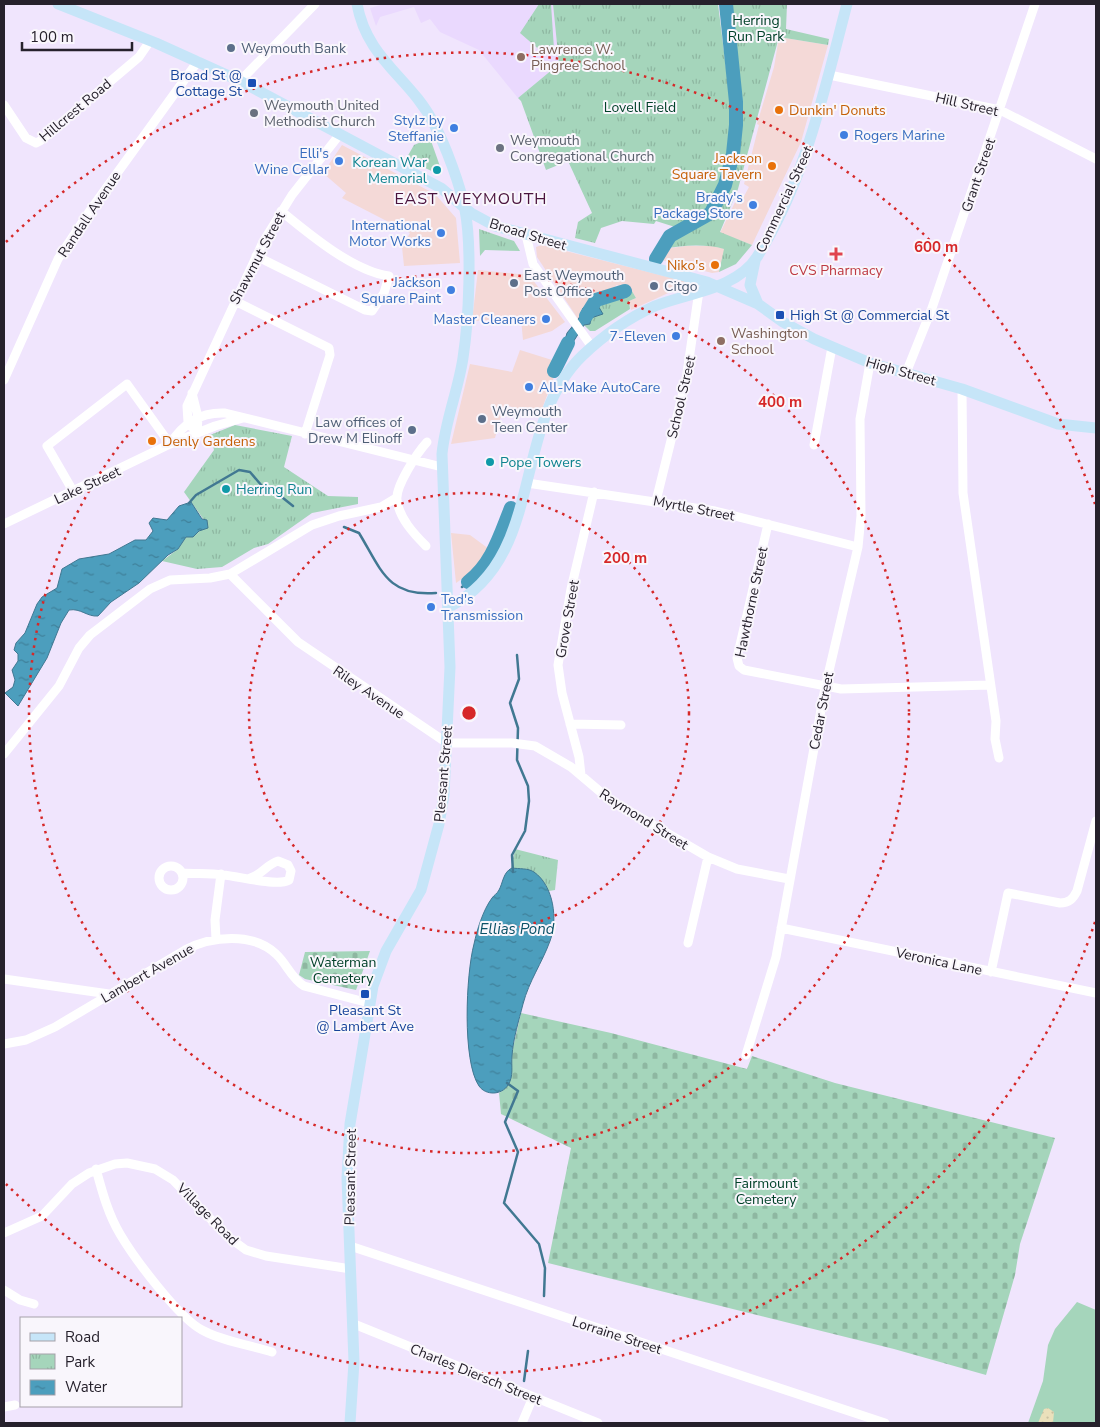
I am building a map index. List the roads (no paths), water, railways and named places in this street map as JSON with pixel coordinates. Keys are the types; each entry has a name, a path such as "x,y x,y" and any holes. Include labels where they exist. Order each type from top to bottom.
{"main road":[{"name":"Broad Street","path":"58,4 198,61 240,82 441,188 464,207 488,223 526,235 716,285"},
{"path":"357,4 366,33 376,51 419,101 434,123 464,207"},
{"name":"Commercial Street","path":"449,607 473,592 500,560 512,534 543,426 557,391 588,343 654,307 736,276 756,260 801,168 816,127 847,4"},
{"name":"Pleasant Street","path":"350,1423 354,1383 354,1324 348,1142 369,1002 382,959 410,912 425,876 442,813 447,743 449,607 442,467 444,435 463,358 468,260 464,207"},
{"path":"756,260 750,285 758,304"},
{"name":"High Street","path":"716,285 758,304 783,322 832,347 870,363 962,389 1040,419 1066,426 1096,428"}],"street":[{"path":"240,82 315,4"},
{"name":"Grant Street","path":"906,373 932,308 1035,4"},
{"name":"Hillcrest Road","path":"4,105 28,140 36,143 139,57 150,41"},
{"name":"Randall Avenue","path":"4,380 58,259 98,198 198,61"},
{"name":"Hill Street","path":"829,75 1000,110 1096,159"},
{"name":"Shawmut Street","path":"193,420 187,406 256,256 281,211 340,134"},
{"path":"256,256 345,301 372,311 384,293 389,276 369,271 322,242 281,211"},
{"path":"526,235 533,264 588,343"},
{"name":"School Street","path":"656,501 690,359 699,291"},
{"path":"235,301 330,348 330,355 306,434"},
{"path":"814,445 832,347"},
{"name":"Cedar Street","path":"746,1055 776,957 825,688 858,547 861,516 860,419 870,363"},
{"path":"73,491 47,446 127,384 170,444"},
{"path":"962,389 964,493 999,758"},
{"path":"245,418 197,433 193,420 218,413 245,418 442,467"},
{"name":"Lake Street","path":"170,444 193,420"},
{"name":"Lake Street","path":"4,524 170,444 197,433"},
{"path":"4,754 59,686 79,648 97,628 140,595 161,583 230,574 312,525 339,516 381,508 396,498 413,461 426,442"},
{"name":"Myrtle Street","path":"527,483 715,511 858,547"},
{"name":"Grove Street","path":"581,775 579,757 559,678 560,653 571,589 594,492"},
{"path":"396,498 398,508 409,527 426,546"},
{"name":"Hawthorne Street","path":"768,524 737,658 739,666 744,670 825,688 990,685"},
{"name":"Riley Avenue","path":"230,574 293,639 396,711 447,743"},
{"path":"570,724 621,725"},
{"name":"Raymond Street","path":"447,743 512,743 528,744 541,748 581,775 610,800 708,858 737,869 789,879"},
{"path":"991,972 1008,893 1060,903 1066,903 1073,899 1077,891 1096,821"},
{"path":"688,943 708,858"},
{"path":"183,873 221,874 250,878"},
{"path":"216,939 215,920 221,874"},
{"name":"Veronica Lane","path":"781,928 1096,993"},
{"name":"Lambert Avenue","path":"4,1044 26,1040 46,1031 197,944 216,939 248,941 264,946 276,954 298,982 304,986 369,1002"},
{"path":"4,979 108,994"},
{"name":"Village Road","path":"8,1232 42,1216 72,1184 96,1169 127,1163 154,1169 182,1188 227,1236 246,1250 266,1256 351,1269"},
{"path":"96,1169 104,1197 119,1233 171,1302 191,1323 202,1331 272,1352"},
{"path":"4,1222 8,1232"},
{"name":"Lorraine Street","path":"350,1246 885,1423"},
{"path":"4,1290 20,1300 34,1304"},
{"name":"Charles Diersch Street","path":"354,1324 598,1423"},
{"path":"522,1423 533,1397"},
{"path":"4,1407 15,1405"}],"water":[{"path":"594,299 603,314 591,318 590,324 584,325 568,350 560,358 567,333 579,318 583,308"},
{"path":"191,502 202,519 207,520 208,528 199,531 193,537 186,537 178,549 168,555 139,583 111,602 98,616 77,610 69,610 61,623 47,658 18,706 5,693 13,687 15,680 12,670 18,661 18,654 14,650 16,643 25,633 37,604 42,597 57,588 62,569 79,559 109,554 135,540 146,540 153,531 149,523 153,518 167,520 179,506"},
{"name":"Ellias Pond","path":"512,868 532,871 541,878 550,894 554,923 550,941 523,1004 516,1030 510,1082 502,1091 490,1093 479,1086 470,1057 467,1017 469,975 475,938 483,914 499,890 505,875"}],"waterway":[{"path":"656,259 670,236 711,213 725,185 733,154 736,125 736,102 726,4"},
{"path":"586,316 596,300 625,291"},
{"path":"554,371 568,343"},
{"path":"189,503 196,495 239,470 250,472 262,486 273,490 293,506"},
{"path":"468,582 489,558 499,539 511,508"},
{"path":"344,527 359,533 380,569 396,585 406,590 420,593 436,593"},
{"path":"462,587 468,582 470,584"},
{"path":"513,872 512,855 525,831 529,801 528,786 517,760 518,728 510,703 519,679 517,655"},
{"path":"507,1083 518,1091 505,1122 518,1152 504,1203 539,1244 545,1268 544,1296"},
{"path":"524,1381 528,1351"}],"place":[{"name":"Weymouth Bank","path":"231,48"},
{"name":"Lawrence W. Pingree School","path":"521,57"},
{"name":"Broad St @ Cottage St","path":"252,83"},
{"name":"Dunkin' Donuts","path":"779,110"},
{"name":"Weymouth United Methodist Church","path":"254,113"},
{"name":"Stylz by Steffanie","path":"454,128"},
{"name":"Rogers Marine","path":"844,135"},
{"name":"Weymouth Congregational Church","path":"500,148"},
{"name":"Elli's Wine Cellar","path":"339,161"},
{"name":"Jackson Square Tavern","path":"772,166"},
{"name":"Korean War Memorial","path":"437,170"},
{"name":"Brady's Package Store","path":"753,205"},
{"name":"International Motor Works","path":"441,233"},
{"name":"CVS Pharmacy","path":"836,254"},
{"name":"Niko's","path":"715,265"},
{"name":"East Weymouth Post Office","path":"514,283"},
{"name":"Citgo","path":"654,286"},
{"name":"Jackson Square Paint","path":"451,290"},
{"name":"High St @ Commercial St","path":"780,315"},
{"name":"Master Cleaners","path":"546,319"},
{"name":"7-Eleven","path":"676,336"},
{"name":"Washington School","path":"721,341"},
{"name":"All-Make AutoCare","path":"529,387"},
{"name":"Weymouth Teen Center","path":"482,419"},
{"name":"Law offices of Drew M Elinoff","path":"412,430"},
{"name":"Denly Gardens","path":"152,441"},
{"name":"Pope Towers","path":"490,462"},
{"name":"Herring Run","path":"226,489"},
{"name":"Ted's Transmission","path":"431,607"},
{"name":"Pleasant St @ Lambert Ave","path":"365,994"}],"district":[{"name":"EAST WEYMOUTH","path":"471,198"}],"park label":[{"name":"Herring Run Park","path":"756,28"},
{"name":"Lovell Field","path":"640,107"},
{"name":"Waterman Cemetery","path":"343,970"},
{"name":"Fairmount Cemetery","path":"766,1192"}]}
